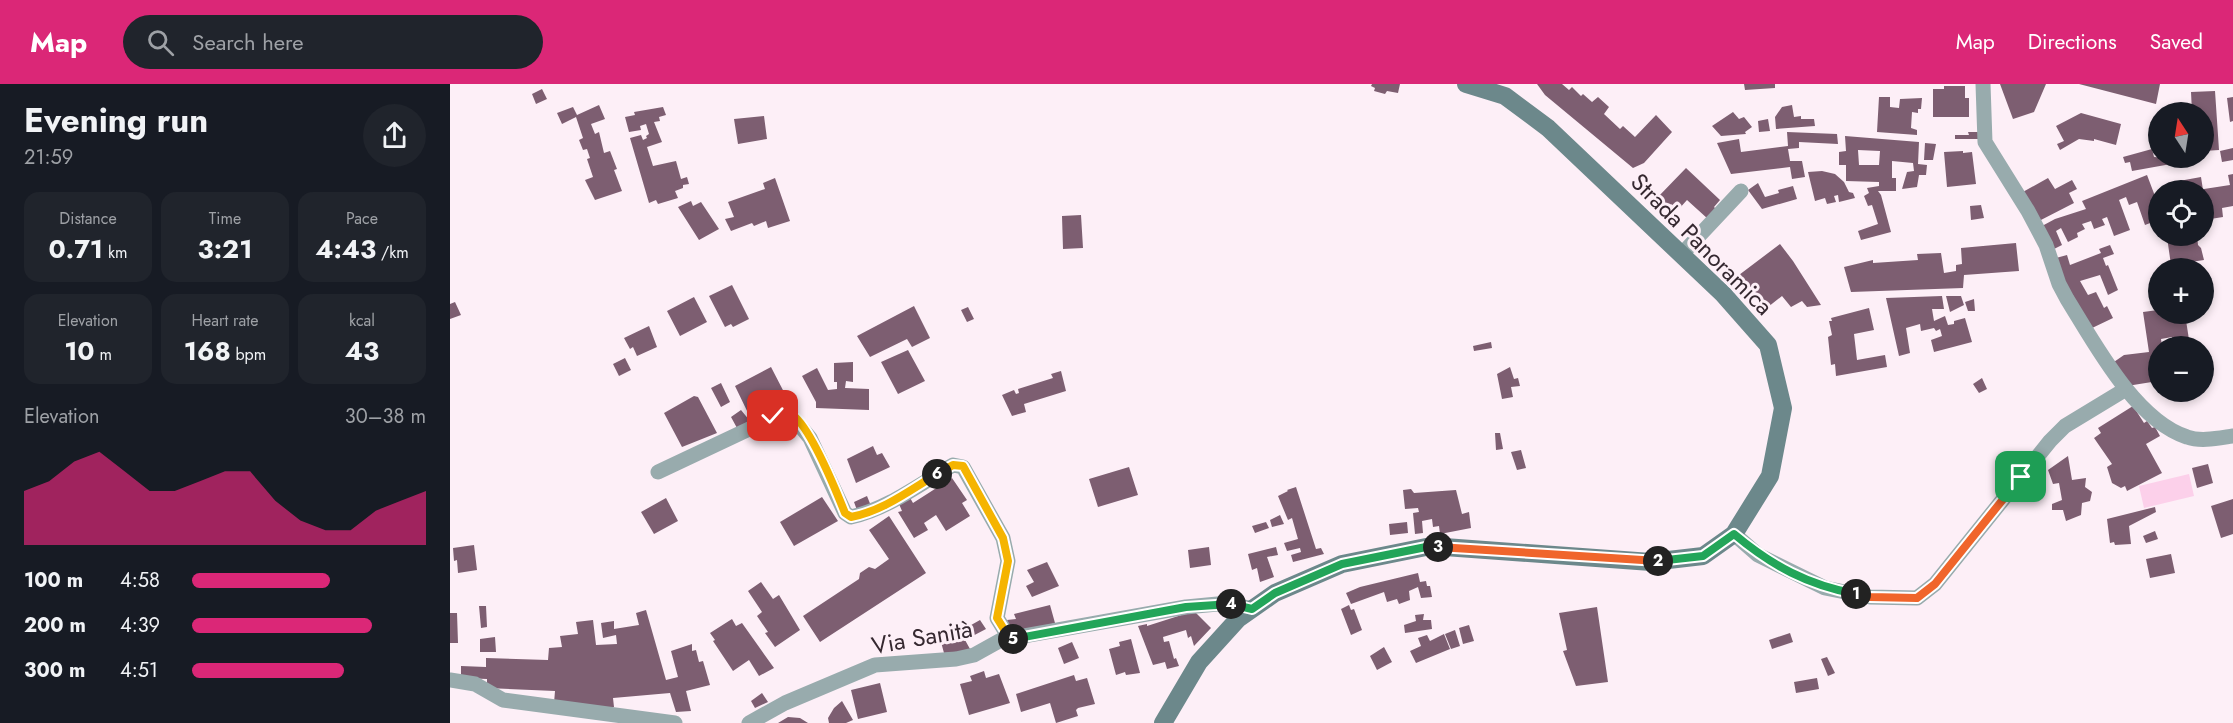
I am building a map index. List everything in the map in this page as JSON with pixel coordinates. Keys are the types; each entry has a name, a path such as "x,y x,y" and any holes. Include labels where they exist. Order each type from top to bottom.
{"main road":[{"name":"Strada Panoramica","path":"1163,723 1198,662 1238,619 1275,593 1342,564 1431,546 1651,562 1703,556 1734,534 1770,476 1783,408 1768,345 1723,294 1548,128 1505,96 1466,84"}],"street":[{"path":"1983,84 1985,142 2028,211 2046,245 2059,284 2104,359 2126,389 2167,428 2189,438 2215,439 2233,436"},
{"path":"1682,254 1741,190"},
{"path":"1734,534 1758,555 1825,588 1870,597 1917,598 1935,584 2050,441 2065,426 2126,389"},
{"path":"658,472 783,412 791,414 810,438 845,513 851,517 865,514 888,504 959,464 970,477 1003,538 1008,561 997,618 1010,639"},
{"name":"Via Sanità","path":"749,723 785,703 875,665 956,659 974,655 1001,640 1186,607 1228,603 1252,609"},
{"path":"450,680 475,684 503,700 675,723"}],"shaded area":[{"path":"2189,474 2194,496 2144,508 2139,486"}],"building":[{"path":"1372,84 1400,84 1398,93 1387,91 1385,94 1374,91"},
{"path":"1537,84 1562,84 1569,90 1572,87 1592,102 1598,97 1609,107 1604,114 1620,129 1623,126 1635,137 1656,115 1672,132 1644,163 1633,168 1545,95"},
{"path":"1744,84 1775,84 1775,88 1745,90"},
{"path":"2000,84 2046,84 2034,112 2013,119"},
{"path":"2079,84 2160,84 2156,102 2148,102"},
{"path":"1944,86 1965,86 1965,98 1969,98 1969,117 1933,117 1933,89 1944,89"},
{"path":"542,89 547,99 536,104 532,94"},
{"path":"2215,91 2219,150 2214,150 2214,102 2192,102 2191,92"},
{"path":"1879,97 1890,97 1890,107 1899,108 1900,99 1922,98 1921,109 1918,109 1918,113 1912,112 1911,128 1917,130 1917,135 1877,132"},
{"path":"2233,97 2233,121 2230,122 2227,98"},
{"path":"599,105 605,119 591,124 595,134 599,132 604,153 610,151 622,191 595,200 585,180 593,177 587,159 590,158 587,149 583,150 579,140 583,138 576,117 562,124 557,113 573,107 577,115"},
{"path":"1792,105 1794,117 1814,119 1815,126 1776,129 1775,117 1782,107"},
{"path":"663,107 666,115 659,117 660,121 654,122 662,142 647,147 653,166 676,161 681,179 687,177 689,184 675,191 678,198 658,204 656,200 649,203 630,138 641,135 643,140 647,138 649,134 646,124 640,126 641,130 629,132 625,117 635,115 634,112"},
{"path":"1733,112 1739,119 1744,117 1752,127 1745,132 1746,134 1721,136 1712,126"},
{"path":"2081,113 2121,124 2116,145 2094,139 2094,141 2079,139 2060,150 2057,144 2064,141 2056,126"},
{"path":"764,116 767,139 738,144 734,119"},
{"path":"1768,119 1770,131 1759,132 1758,121"},
{"path":"1787,132 1837,134 1838,144 1799,142 1799,148 1788,149 1790,161 1802,161 1805,177 1792,179 1790,167 1731,174 1717,143 1739,139 1741,152 1788,146"},
{"path":"1968,132 1979,132 1979,139 1955,139 1955,135 1969,135"},
{"path":"1845,136 1919,142 1918,164 1927,165 1926,175 1919,175 1917,187 1902,189 1907,172 1914,171 1913,163 1892,161 1892,178 1896,178 1896,191 1878,191 1891,232 1861,240 1858,231 1878,224 1872,205 1868,206 1864,196 1869,193 1867,188 1879,186 1879,182 1846,181 1846,165 1839,165 1839,152 1846,151","holes":["1858,150 1880,151 1879,165 1859,165"]},
{"path":"1925,143 1936,144 1933,160 1924,160"},
{"path":"2233,148 2233,160 2222,162 2220,151"},
{"path":"2148,150 2149,168 2132,171 2130,162 2125,163 2123,157"},
{"path":"1963,151 1963,153 1972,152 1976,184 1947,187 1944,152"},
{"path":"1686,168 1720,200 1714,207 1717,210 1708,219 1687,200 1678,210 1671,204 1667,207 1657,198"},
{"path":"1822,171 1835,174 1855,198 1839,202 1838,195 1834,196 1836,202 1827,204 1825,198 1815,201 1808,172"},
{"path":"2233,174 2233,206 2222,208 2223,217 2214,218 2214,187 2230,185 2228,175"},
{"path":"2147,175 2149,180 2148,224 2145,225 2137,202 2129,205 2126,197 2119,200 2130,230 2114,236 2107,217 2102,219 2105,225 2094,229 2091,221 2082,224 2085,229 2077,233 2078,237 2068,242 2061,228 2056,231 2062,245 2054,249 2042,226 2055,219 2086,209 2082,201"},
{"path":"2201,177 2201,180 2184,180"},
{"path":"775,178 790,221 768,228 766,221 754,226 752,223 731,231 725,219 734,217 728,202 765,189 763,183"},
{"path":"2048,178 2055,189 2072,180 2077,189 2069,193 2074,203 2037,222 2021,193"},
{"path":"1758,183 1765,197 1793,186 1797,199 1762,209 1748,190"},
{"path":"691,201 693,206 701,202 719,229 699,240 678,207"},
{"path":"1981,205 1984,218 1971,220 1970,206"},
{"path":"1081,215 1083,248 1063,249 1062,216"},
{"path":"2016,243 2019,271 1964,275 1963,288 1851,292 1844,267 1873,260 1873,263 1918,260 1917,254 1941,253 1944,273 1956,271 1956,265 1962,264 1961,248"},
{"path":"1780,244 1821,305 1807,307 1802,301 1791,307 1782,296 1768,307 1739,275"},
{"path":"2110,245 2114,254 2103,258 2118,290 2108,295 2100,275 2080,281 2088,295 2096,292 2104,308 2107,306 2113,318 2090,329 2064,279 2056,258 2067,255 2070,265 2101,253 2099,249"},
{"path":"2168,246 2199,246 2204,258 2170,258"},
{"path":"732,285 749,319 733,327 731,324 725,327 709,296"},
{"path":"1942,296 1944,309 1932,309 1934,321 1945,316 1948,325 1965,318 1972,342 1934,352 1931,340 1942,336 1940,329 1921,331 1920,324 1906,328 1910,353 1899,356 1886,298"},
{"path":"1946,296 1961,296 1964,305 1950,312"},
{"path":"694,297 707,322 680,336 667,311"},
{"path":"1974,299 1975,311 1968,311 1965,302"},
{"path":"455,302 461,315 450,319 450,304"},
{"path":"914,306 930,338 912,347 907,339 870,357 857,336"},
{"path":"968,307 974,319 967,322 961,310"},
{"path":"1869,308 1874,330 1854,334 1857,360 1885,355 1887,367 1836,376 1835,364 1831,365 1828,337 1832,335 1829,321 1832,321 1831,318"},
{"path":"2148,311 2148,324 2187,324 2188,336 2148,336 2148,345 2143,312"},
{"path":"649,326 657,347 637,356 633,347 630,349 624,338"},
{"path":"1491,342 1492,348 1474,351 1473,346"},
{"path":"908,350 925,381 898,394 881,362"},
{"path":"2148,352 2148,383 2127,386 2111,364 2124,355"},
{"path":"625,358 631,370 619,376 613,364"},
{"path":"853,362 853,382 846,381 845,388 869,389 869,410 816,408 816,402 802,376 817,368 828,390 837,389 837,382 834,382 834,363"},
{"path":"771,367 786,396 749,415 735,386"},
{"path":"1510,367 1514,379 1518,378 1520,386 1511,387 1513,397 1502,399 1497,374"},
{"path":"1061,371 1066,391 1024,404 1026,412 1012,416 1002,395 1014,390 1016,394 1019,393 1018,389 1053,378 1051,374"},
{"path":"1982,378 1987,389 1979,393 1973,384"},
{"path":"721,383 730,402 721,407 711,388"},
{"path":"694,396 698,397 717,433 682,447 664,413"},
{"path":"2133,406 2144,423 2147,421 2152,428 2155,427 2160,436 2146,444 2162,473 2127,491 2125,486 2121,488 2112,483 2107,467 2112,464 2094,438 2101,433 2098,428"},
{"path":"741,410 750,421 737,428 731,417"},
{"path":"1495,433 1500,433 1503,449 1496,450"},
{"path":"873,446 877,455 882,453 890,467 856,483 847,459"},
{"path":"1521,450 1526,468 1517,470 1511,452"},
{"path":"2068,456 2072,480 2086,478 2085,487 2092,492 2090,501 2082,503 2081,515 2066,521 2063,510 2052,510 2052,504 2062,500 2059,483 2053,484 2048,470"},
{"path":"2208,464 2213,483 2197,488 2192,468"},
{"path":"1129,467 1138,495 1098,507 1089,479"},
{"path":"952,478 967,500 962,503 970,516 946,531 936,515 924,523 928,530 914,538 898,512 902,511 899,504 909,496 913,503"},
{"path":"1296,487 1316,549 1321,548 1324,554 1293,562 1291,555 1301,552 1300,548 1287,551 1284,543 1298,539 1292,518 1288,520 1278,496"},
{"path":"1411,489 1414,493 1456,490 1462,514 1469,512 1471,528 1440,534 1439,526 1433,527 1432,519 1422,521 1423,533 1415,534 1413,513 1419,512 1418,508 1405,509 1403,490"},
{"path":"867,496 871,506 858,513 854,502"},
{"path":"822,497 838,521 794,546 780,522"},
{"path":"666,498 678,521 654,534 641,512"},
{"path":"2233,499 2233,534 2221,538 2211,506"},
{"path":"2155,507 2156,512 2129,526 2131,544 2110,543 2107,519"},
{"path":"1280,515 1284,524 1272,527 1270,520"},
{"path":"889,516 926,573 820,642 803,616 859,579 860,573 869,567 875,569 889,559 869,530"},
{"path":"1266,522 1269,528 1255,533 1252,526"},
{"path":"1407,522 1408,533 1390,535 1389,524"},
{"path":"2155,531 2158,539 2146,543 2143,536"},
{"path":"474,545 477,570 458,573 453,548"},
{"path":"1209,547 1211,565 1190,568 1188,550"},
{"path":"1276,547 1278,555 1267,557 1274,577 1260,582 1257,568 1252,570 1248,554"},
{"path":"2171,554 2175,573 2150,578 2146,559"},
{"path":"1047,562 1059,586 1032,597 1026,586 1034,582 1027,570"},
{"path":"1418,573 1420,582 1426,581 1427,586 1430,586 1432,597 1421,598 1418,587 1409,591 1410,600 1399,604 1397,599 1387,602 1384,592 1351,604 1346,593 1360,587"},
{"path":"761,582 773,599 779,595 800,630 775,647 757,616 762,612 748,591"},
{"path":"1050,605 1055,623 1020,633 1019,629 1012,631 1007,620 1016,619 1014,614"},
{"path":"1349,605 1351,610 1354,609 1362,630 1351,635 1341,609"},
{"path":"479,606 486,606 487,627 481,628"},
{"path":"1597,607 1608,682 1576,686 1563,651 1567,650 1559,613"},
{"path":"646,610 666,680 678,677 671,651 692,644 692,651 696,650 699,662 703,661 710,685 686,691 691,711 676,712 670,693 613,698 614,707 587,707 554,703 555,691 487,688 487,679 461,678 461,666 486,667 486,658 548,660 549,648 562,647 560,636 578,634 576,622 593,620 596,645 617,644 616,635 603,638 601,623 614,621 614,629 639,625 636,613"},
{"path":"1194,611 1211,628 1194,646 1186,630 1163,637 1164,642 1169,641 1174,659 1176,658 1179,666 1167,669 1165,662 1153,665 1138,626 1147,624 1147,626"},
{"path":"450,613 457,613 458,643 450,643"},
{"path":"1424,614 1423,620 1431,620 1432,629 1405,633 1404,625 1416,621 1415,615"},
{"path":"732,619 736,626 742,623 774,668 759,676 749,660 733,671 710,633"},
{"path":"980,620 986,629 965,640 970,649 944,653 941,642"},
{"path":"1469,625 1474,641 1463,644 1459,628"},
{"path":"1455,630 1460,646 1451,649 1445,634"},
{"path":"1790,633 1793,642 1772,649 1769,640"},
{"path":"1444,634 1450,649 1416,663 1410,651 1421,646 1418,638 1427,635 1430,641"},
{"path":"495,637 496,652 480,652 480,639"},
{"path":"1131,639 1140,673 1126,675 1125,672 1116,675 1109,649 1120,646 1119,642"},
{"path":"1072,642 1079,658 1064,664 1058,648"},
{"path":"1384,647 1392,662 1377,670 1370,656"},
{"path":"1827,657 1835,673 1828,676 1821,659"},
{"path":"984,671 986,678 999,674 1010,703 969,715 960,684 972,681 970,676"},
{"path":"1074,675 1076,681 1087,678 1095,704 1078,708 1076,710 1078,716 1056,723 1050,703 1021,712 1016,694"},
{"path":"1817,678 1819,689 1796,693 1794,682"},
{"path":"880,683 887,712 858,719 851,690"},
{"path":"762,693 768,702 755,708 751,701"},
{"path":"842,701 853,720 846,723 829,723 828,718"},
{"path":"788,717 800,718 808,723 778,723"}],"route":[{"path":"773,416 783,412 791,414 800,423 837,492 845,513 851,517 865,514 888,504 953,465 963,466 1003,538 1008,561 1006,577 999,598 997,618 1010,639 1186,607 1228,603 1252,609 1275,593 1342,564 1431,546 1651,562 1703,556 1734,534 1758,555 1825,588 1870,597 1917,598 1935,584 2021,477"}]}
